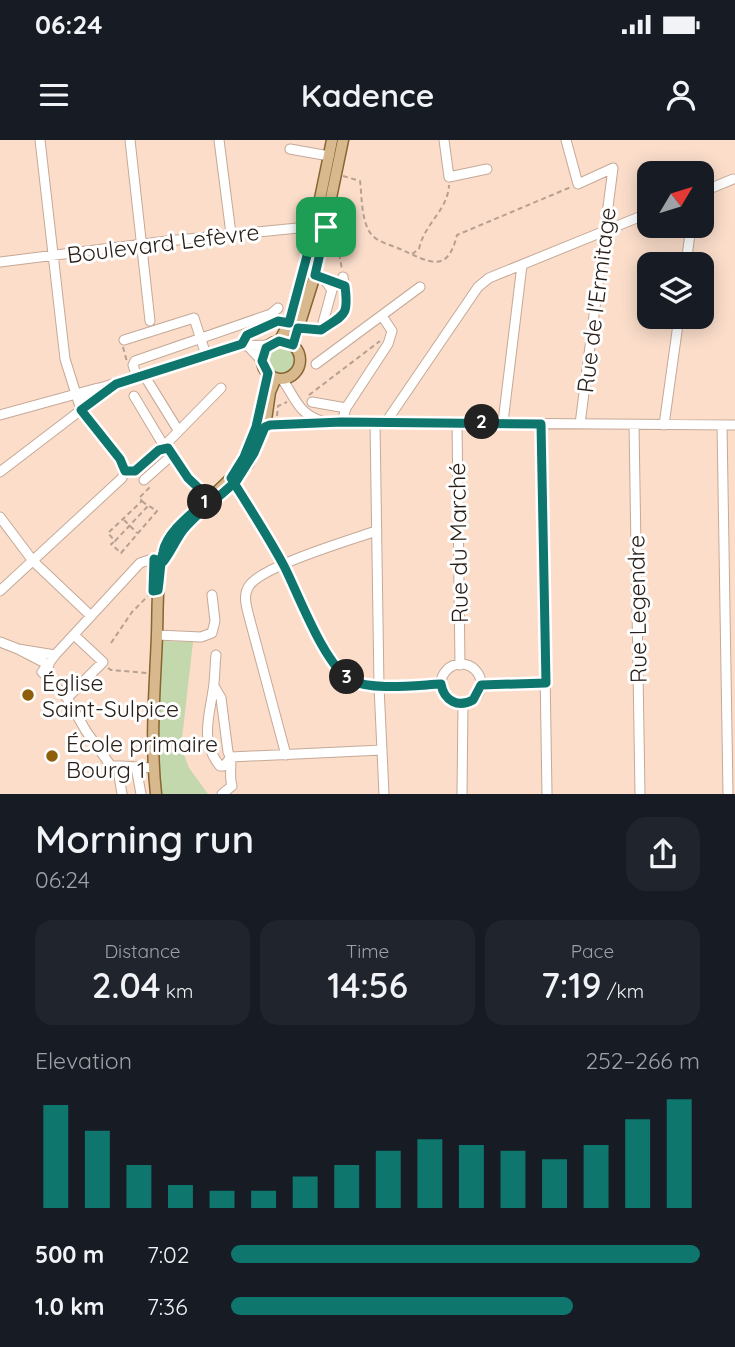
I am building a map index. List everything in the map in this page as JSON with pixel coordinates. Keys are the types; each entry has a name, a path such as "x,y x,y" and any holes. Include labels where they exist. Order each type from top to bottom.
{"main road":[{"path":"279,376 262,361 264,352 293,325 319,277 332,140"},
{"path":"156,794 153,765 155,674 158,590 163,561 185,528 232,481 254,453 265,427 271,388 279,376 299,366 299,355 293,345 293,325 325,227 343,140"},
{"path":"274,343 293,345"},
{"path":"232,481 279,376"}],"street":[{"path":"0,591 122,478 125,471 120,459 81,410 65,359 40,140"},
{"path":"130,140 150,321"},
{"path":"219,140 231,234"},
{"path":"444,140 449,177 487,169"},
{"path":"566,140 579,184"},
{"path":"290,149 329,156"},
{"name":"Rue de l'Ermitage","path":"579,184 613,168 580,424"},
{"path":"714,187 733,180"},
{"path":"386,422 478,287 489,278 637,218"},
{"name":"Boulevard Lefèvre","path":"0,262 231,234 325,227"},
{"path":"503,422 523,265"},
{"path":"293,325 321,330 346,313 348,305 344,281 319,277"},
{"path":"319,277 332,290 321,330"},
{"path":"316,364 420,287"},
{"path":"178,430 133,365 135,361 271,314 278,308"},
{"path":"342,422 346,408 388,344 392,332 383,316"},
{"path":"124,340 194,318 206,355"},
{"path":"664,425 677,329"},
{"path":"0,472 125,379 244,344 274,343"},
{"path":"244,344 255,351 262,361"},
{"path":"279,376 304,413 325,422"},
{"path":"0,415 116,384"},
{"path":"81,410 83,402 100,388"},
{"path":"144,481 178,430 222,388"},
{"path":"134,396 167,450 188,478 211,500"},
{"path":"309,399 346,408"},
{"path":"265,427 325,422 735,425"},
{"path":"375,422 379,686 384,794"},
{"name":"Rue du Marché","path":"457,422 460,665"},
{"path":"541,424 547,794"},
{"name":"Rue Legendre","path":"634,425 640,794"},
{"path":"722,425 729,794"},
{"path":"232,481 283,564 338,671 351,681 364,685 441,684"},
{"path":"0,517 33,561 91,616"},
{"path":"286,755 245,598 253,581 283,564 376,531"},
{"path":"153,765 111,766 67,698 42,672 50,665 55,654 140,563 152,559 163,561"},
{"path":"157,635 201,637 212,633 215,621 212,594"},
{"path":"67,698 103,662 74,635"},
{"path":"0,642 50,665"},
{"path":"18,649 55,654"},
{"path":"216,655 207,743 220,766 224,766 231,757"},
{"path":"460,665 467,665 477,673 481,685 473,700 463,704 450,701 441,684 449,669 460,665"},
{"path":"481,685 546,683"},
{"path":"214,686 221,698 228,752 231,757 229,777 232,786 222,794"},
{"path":"462,794 463,704"},
{"path":"231,757 382,750"},
{"path":"121,766 121,794"},
{"path":"136,767 141,794"}],"path":[{"path":"337,174 360,181 371,234 420,260 436,264 447,258 454,248 457,236 579,184"},
{"path":"412,254 419,250 429,224 446,202 449,177"},
{"path":"325,227 344,281"},
{"path":"244,344 247,335 278,321 293,325"},
{"path":"309,399 392,332"},
{"path":"125,471 135,471 159,450 167,450"},
{"path":"144,481 150,487 139,498 157,511 121,553 111,544 148,506"},
{"path":"115,541 108,533 142,501"},
{"path":"123,519 138,534"},
{"path":"111,643 132,612 153,591 158,590"},
{"path":"103,662 111,670 155,674"}],"green space":[{"path":"281,347 290,351 294,360 290,369 281,373 272,369 268,360 272,351"},
{"path":"161,641 193,642 181,747 189,768 208,794 161,794 155,774"}],"place":[{"name":"Église Saint-Sulpice","path":"28,695"},
{"name":"École primaire Bourg 1","path":"52,756"}],"route":[{"path":"326,227 315,226 289,323 278,321 247,335 242,344 116,384 81,410 120,459 125,471 135,471 159,450 168,448 188,478 209,498 168,541 162,553 163,560 158,590 153,591 154,559 163,562 185,528 210,504 221,495 234,483 237,480 254,453 265,427 325,422 541,424 546,683 481,685 477,696 463,704 450,701 442,691 441,684 379,686 351,681 338,671 327,653 283,564 234,483 231,478 244,457 256,427 268,373 262,361 266,348 279,341 293,345 298,328 321,330 346,313 348,305 345,286 315,275 326,227"}]}
